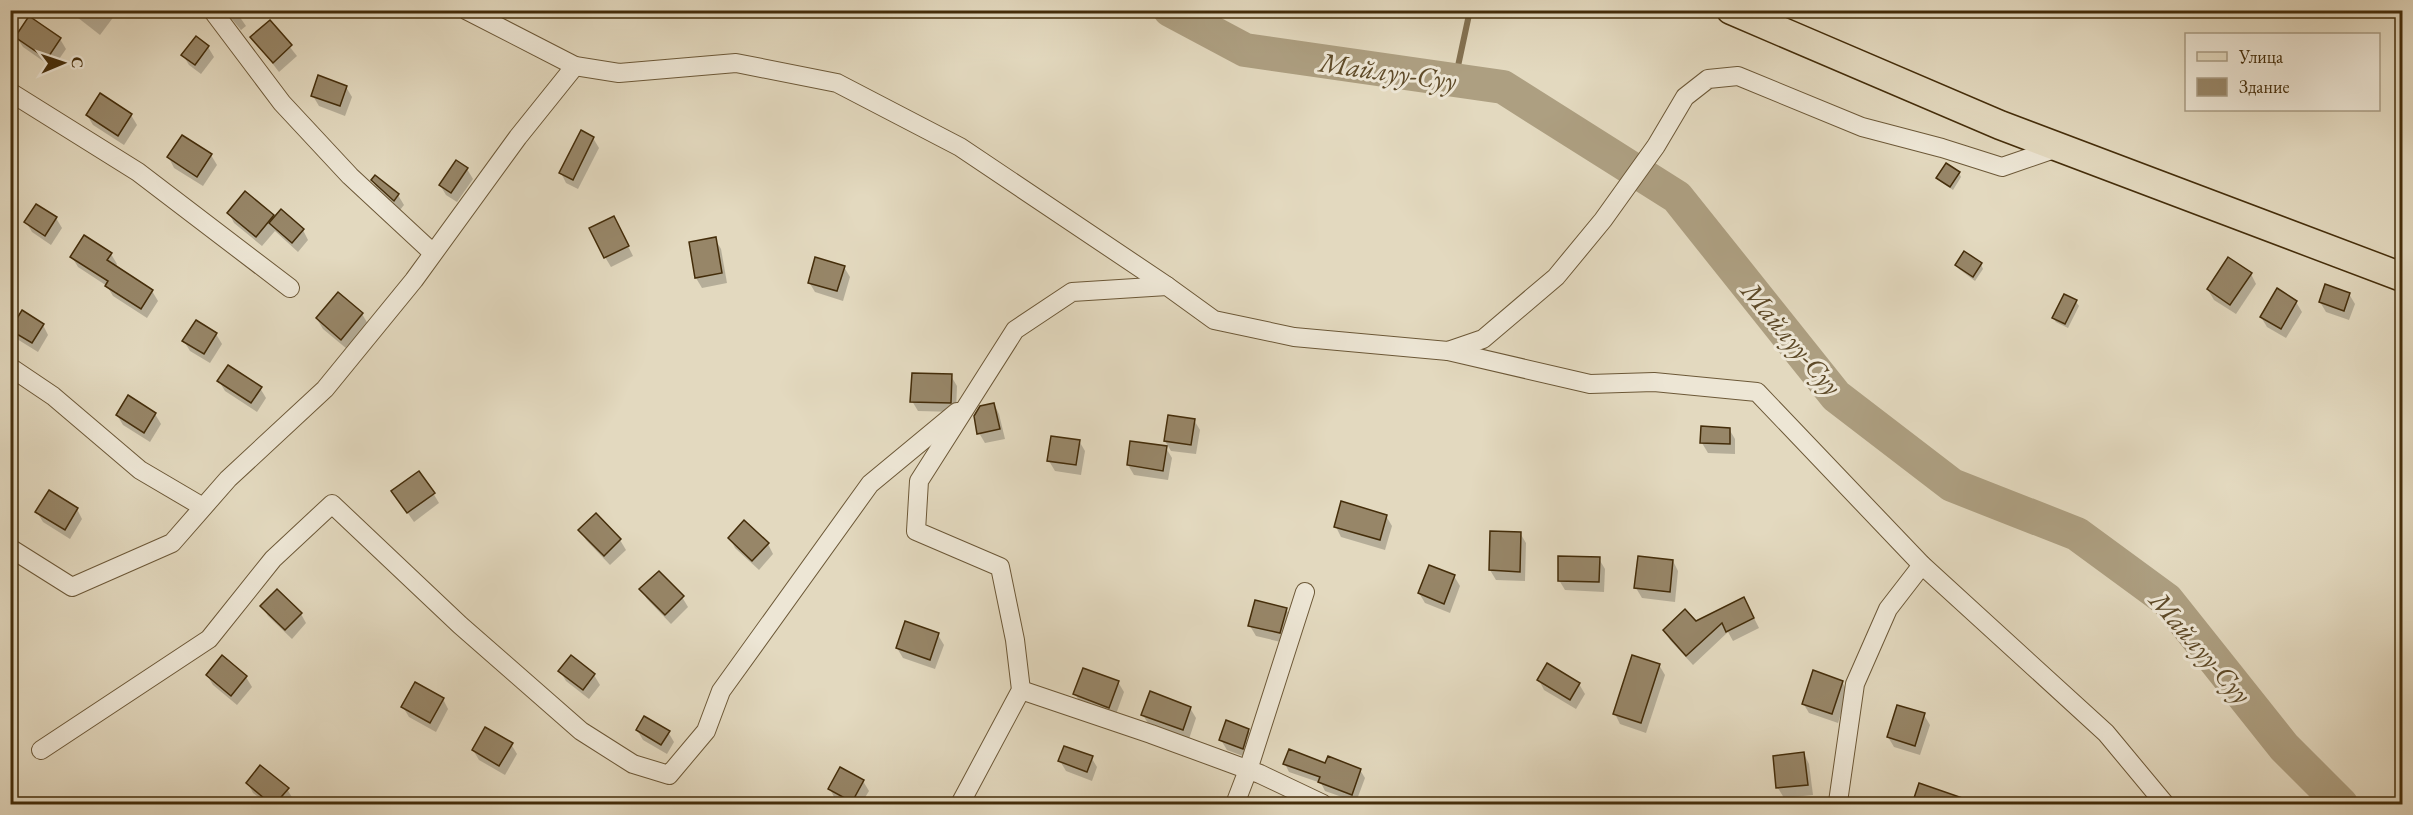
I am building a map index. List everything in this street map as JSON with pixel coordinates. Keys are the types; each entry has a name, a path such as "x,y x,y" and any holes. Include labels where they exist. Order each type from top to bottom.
{"main road":[{"path":"1741,13 2000,125 2403,277"}],"street":[{"path":"212,10 282,104 350,176 433,253"},
{"path":"466,10 575,66 620,73 736,63 837,83 960,147 1214,320 1294,338 1448,351 1590,384 1654,382 1757,392 1922,565 2106,733 2164,804"},
{"path":"10,548 72,587 172,543 228,479 325,389 433,253 575,66"},
{"path":"1448,351 1483,339 1556,277 1603,220 1656,146 1685,97 1708,79 1738,76 1862,127 2002,167 2061,147"},
{"path":"10,92 138,172 290,288"},
{"path":"960,804 1021,690 1015,640 1000,567 915,531 919,481 1015,330 1071,292 1167,286"},
{"path":"10,367 52,396 141,470 203,507"},
{"path":"41,750 209,639 273,559 332,504 460,625 581,731 633,764 669,775 706,730 727,681 870,484 970,401"},
{"path":"1839,804 1855,684 1888,609 1922,565"},
{"path":"1235,804 1305,592"},
{"path":"1021,690 1248,770 1323,804"}],"building":[{"path":"29,16 61,38 47,59 15,37"},
{"path":"270,20 292,45 273,63 250,37"},
{"path":"196,36 209,46 195,65 181,55"},
{"path":"318,75 347,86 340,106 311,96"},
{"path":"100,93 132,114 118,136 86,115"},
{"path":"581,130 594,137 573,180 559,173"},
{"path":"182,135 212,154 197,177 167,157"},
{"path":"456,160 468,168 451,193 439,185"},
{"path":"1946,163 1960,172 1950,187 1936,178"},
{"path":"375,175 399,194 394,201 371,180"},
{"path":"245,191 274,215 256,237 227,213"},
{"path":"36,204 57,217 45,236 24,222"},
{"path":"281,209 304,229 292,243 269,223"},
{"path":"614,216 629,246 604,258 589,228"},
{"path":"84,235 112,253 107,260 153,290 141,309 105,286 108,281 70,257"},
{"path":"716,237 722,273 695,278 689,242"},
{"path":"1964,251 1982,263 1973,277 1955,265"},
{"path":"815,257 845,266 837,291 808,283"},
{"path":"2228,257 2252,273 2230,305 2207,289"},
{"path":"2325,284 2350,293 2344,311 2319,302"},
{"path":"2277,288 2297,301 2281,329 2260,317"},
{"path":"338,292 363,313 341,340 316,318"},
{"path":"2064,294 2077,300 2065,324 2052,318"},
{"path":"22,310 44,324 32,343 10,330"},
{"path":"196,320 217,333 204,354 182,341"},
{"path":"228,365 262,387 251,403 217,381"},
{"path":"912,373 952,374 951,403 910,402"},
{"path":"128,395 156,413 144,433 116,415"},
{"path":"994,403 1000,429 977,434 974,416 980,406"},
{"path":"1168,415 1195,419 1191,445 1164,441"},
{"path":"1701,426 1730,428 1730,444 1700,443"},
{"path":"1051,436 1080,440 1076,465 1047,461"},
{"path":"1130,441 1167,446 1163,471 1127,465"},
{"path":"419,471 435,493 407,513 391,491"},
{"path":"49,490 78,508 65,530 35,512"},
{"path":"1341,501 1387,515 1380,540 1334,527"},
{"path":"596,513 621,539 604,556 578,530"},
{"path":"744,520 769,543 752,561 728,538"},
{"path":"1490,531 1521,532 1520,572 1489,570"},
{"path":"1558,556 1600,557 1599,582 1558,581"},
{"path":"1638,556 1673,560 1670,592 1634,588"},
{"path":"1429,565 1455,575 1444,604 1418,593"},
{"path":"659,571 684,596 665,615 639,589"},
{"path":"277,589 302,613 285,630 260,606"},
{"path":"1744,597 1754,618 1726,632 1722,623 1686,656 1663,630 1685,609 1696,621"},
{"path":"1255,600 1287,608 1280,633 1248,626"},
{"path":"905,621 939,633 930,660 896,648"},
{"path":"222,655 247,676 231,696 206,675"},
{"path":"571,655 595,674 583,690 558,671"},
{"path":"1632,655 1660,664 1641,723 1613,714"},
{"path":"1547,663 1580,683 1570,700 1537,680"},
{"path":"1083,668 1119,681 1109,708 1073,694"},
{"path":"1813,670 1843,681 1832,714 1802,704"},
{"path":"415,682 444,698 430,723 401,707"},
{"path":"1150,691 1191,707 1183,730 1141,715"},
{"path":"1897,705 1925,713 1915,746 1887,737"},
{"path":"644,716 670,731 661,745 636,730"},
{"path":"1226,720 1249,729 1243,749 1219,740"},
{"path":"485,727 513,743 499,766 472,750"},
{"path":"1064,746 1093,756 1087,772 1058,761"},
{"path":"1289,749 1325,763 1328,756 1361,769 1352,795 1318,782 1320,777 1283,764"},
{"path":"1804,752 1808,785 1776,788 1773,756"},
{"path":"260,765 289,788 275,804 271,804 246,783"},
{"path":"840,767 864,780 852,802 828,789"},
{"path":"1919,783 1974,802 1974,804 1912,804"}],"waterway":[{"name":"Майлуу-Суу","path":"1170,10 1245,50 1503,87 1677,197 1836,396 1952,485 2077,534 2167,600 2284,747 2341,804"},
{"path":"1455,80 1470,10"}]}
